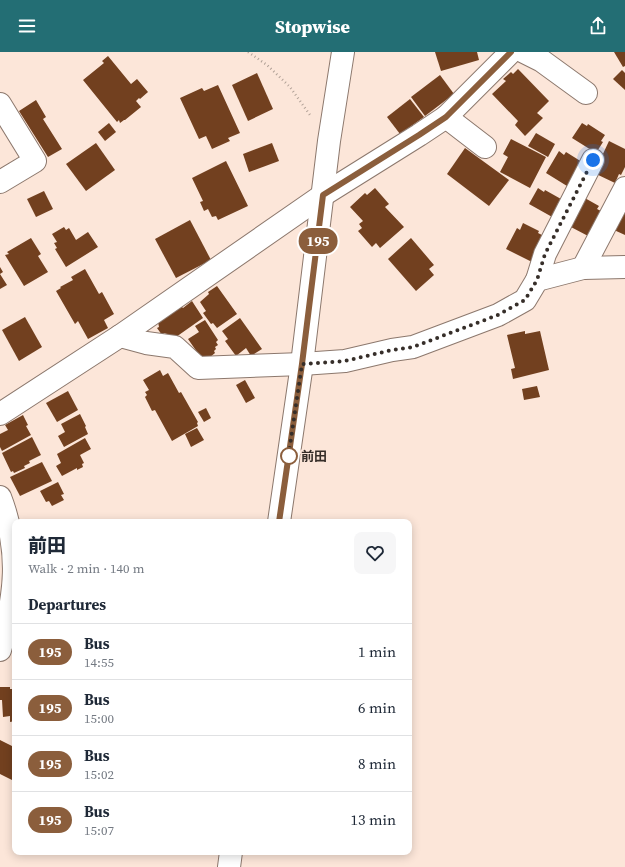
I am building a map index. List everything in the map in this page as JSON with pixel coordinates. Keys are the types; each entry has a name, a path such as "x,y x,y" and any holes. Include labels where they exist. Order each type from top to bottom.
{"street":[{"path":"279,519 302,364 329,141 343,52"},
{"path":"0,414 120,336 323,195 446,117 511,52"},
{"path":"524,52 542,61 586,92"},
{"path":"0,104 36,161 0,182"},
{"path":"446,117 485,147"},
{"path":"120,336 146,344 175,347 198,368 345,361 392,350 413,347 498,315 525,300 537,280 545,254 593,160"},
{"path":"584,268 625,188"},
{"path":"537,280 584,268 625,267"},
{"path":"0,497 6,512 12,538"},
{"path":"0,650 12,622"},
{"path":"229,867 231,855"}],"path":[{"path":"248,52 267,65 290,87 329,141"}],"building":[{"path":"435,52 477,52 479,60 441,71"},
{"path":"614,52 625,52 625,66 623,67"},
{"path":"108,56 131,84 137,79 148,92 136,101 141,107 120,123 119,120 117,122 83,80 104,63 102,61"},
{"path":"518,69 549,101 537,113 543,118 525,136 515,125 518,121 492,94 506,81 503,79 511,72 513,74"},
{"path":"622,70 625,73 625,90 613,79"},
{"path":"257,73 273,109 248,121 232,85"},
{"path":"440,75 454,94 425,116 411,97"},
{"path":"218,85 240,133 228,138 230,141 212,149 206,136 199,139 180,98 202,88 204,91"},
{"path":"410,99 424,117 400,134 387,117"},
{"path":"36,100 46,117 43,119 62,149 48,157 19,111"},
{"path":"109,123 116,132 105,141 98,132"},
{"path":"582,123 587,126 588,124 605,135 601,141 603,142 596,153 572,138"},
{"path":"536,133 555,144 548,157 528,146"},
{"path":"511,139 546,157 530,188 500,172 508,157 503,154"},
{"path":"609,141 625,149 625,167 621,175 619,174 615,183 594,173"},
{"path":"96,143 115,170 86,191 66,164"},
{"path":"272,143 279,161 249,172 243,154"},
{"path":"465,148 509,180 489,206 447,174"},
{"path":"559,151 564,155 566,152 582,162 567,186 546,173"},
{"path":"226,161 248,206 218,220 216,216 212,217 208,209 204,211 200,202 203,201 192,178"},
{"path":"375,188 389,204 385,207 404,227 380,248 376,243 372,247 358,231 362,228 359,224 363,221 350,207 365,193 367,195"},
{"path":"538,188 544,192 545,190 561,199 557,205 561,207 554,218 529,204"},
{"path":"44,191 53,209 36,217 27,199"},
{"path":"583,197 599,206 597,209 603,212 590,237 569,226"},
{"path":"625,209 625,235 614,230"},
{"path":"190,220 211,260 176,278 155,239"},
{"path":"523,223 539,231 538,233 544,236 532,262 506,249 517,228 520,230"},
{"path":"64,227 66,230 69,228 76,240 88,232 98,247 66,267 55,249 57,248 54,243 57,242 52,234"},
{"path":"31,238 41,254 38,256 48,272 24,286 5,255 9,254 7,252"},
{"path":"411,238 434,265 429,269 434,275 416,291 388,259"},
{"path":"0,267 3,272 0,274"},
{"path":"85,269 99,294 102,292 114,314 104,320 108,328 88,339 78,321 75,324 56,291 73,280 71,277"},
{"path":"0,274 7,285 0,289"},
{"path":"217,286 237,314 217,328 213,323 211,324 203,313 206,311 200,302 209,294 208,292"},
{"path":"192,301 203,318 176,337 164,333 162,335 157,328 159,327 158,322 181,306 183,308"},
{"path":"25,317 42,347 19,361 2,330"},
{"path":"240,318 262,349 251,356 246,348 236,356 225,341 228,339 222,331"},
{"path":"205,320 218,340 216,342 218,345 215,347 215,353 204,362 188,339 199,332 195,326"},
{"path":"525,331 525,334 540,331 549,370 513,379 511,369 515,368 507,335"},
{"path":"160,370 163,376 168,373 198,422 198,426 172,441 155,410 152,411 145,397 147,395 145,392 149,390 143,380"},
{"path":"245,380 255,398 246,403 236,385"},
{"path":"537,386 540,397 524,400 522,389"},
{"path":"68,391 78,410 57,422 46,403"},
{"path":"206,408 211,418 204,422 198,412"},
{"path":"80,414 88,434 64,447 58,436 65,432 61,424"},
{"path":"23,415 28,425 26,426 31,435 2,451 0,447 0,434 8,430 5,425"},
{"path":"197,428 204,440 191,447 185,434"},
{"path":"32,437 41,455 29,461 30,463 24,466 25,468 14,473 13,471 11,472 2,453"},
{"path":"85,438 91,449 80,455 84,463 82,464 83,467 77,470 77,468 62,476 56,466 61,463 57,454"},
{"path":"42,462 52,481 20,496 10,477"},
{"path":"58,482 64,494 61,495 64,500 52,506 49,501 46,502 40,491"},
{"path":"0,687 10,687 10,689 12,689 12,722 10,722 10,716 3,717 2,700 0,700"},
{"path":"0,740 12,746 12,780 0,774"}],"bus line":[{"name":"195","path":"279,519 302,364 323,195 446,117 511,52"}],"place":[{"name":"前田","path":"289,456"}],"route":[{"path":"289,456 288,459 302,364 345,361 392,350 413,347 498,315 525,300 537,280 545,254 593,160"}]}
